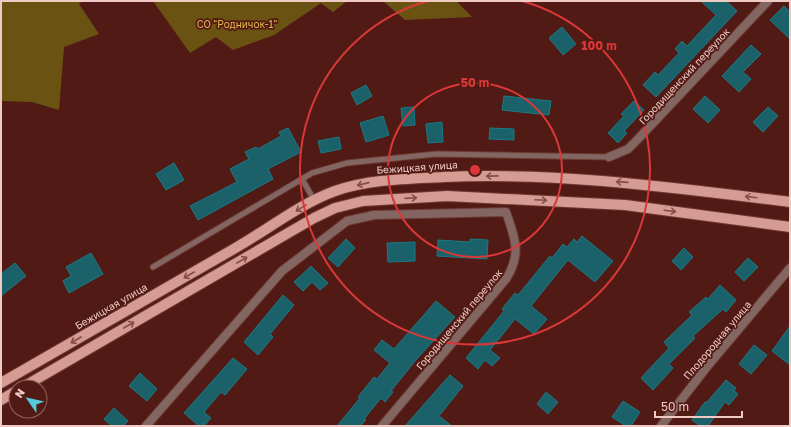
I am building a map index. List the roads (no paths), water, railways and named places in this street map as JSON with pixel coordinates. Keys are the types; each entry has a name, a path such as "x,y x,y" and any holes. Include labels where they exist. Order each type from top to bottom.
{"main road":[{"name":"Бежицкая улица","path":"1,383 250,240 314,200 336,191 366,183 392,179 504,176 564,177 637,183 790,202"},
{"path":"37,379 314,218 335,208 363,201 447,196 589,202 625,205 790,227"}],"street":[{"name":"Городищенский переулок","path":"609,157 628,149 768,1"},
{"name":"Городищенский переулок","path":"146,426 282,271 347,221 374,215 506,212 515,240 517,257 512,270 382,426"},
{"name":"Плодородная улица","path":"661,426 706,368 790,268"}],"lane":[{"path":"153,267 302,179 320,170 347,163 436,154 609,157"},
{"path":"302,179 314,200"}],"park label":[{"name":"СО \"Родничок-1\"","path":"237,24"}]}
